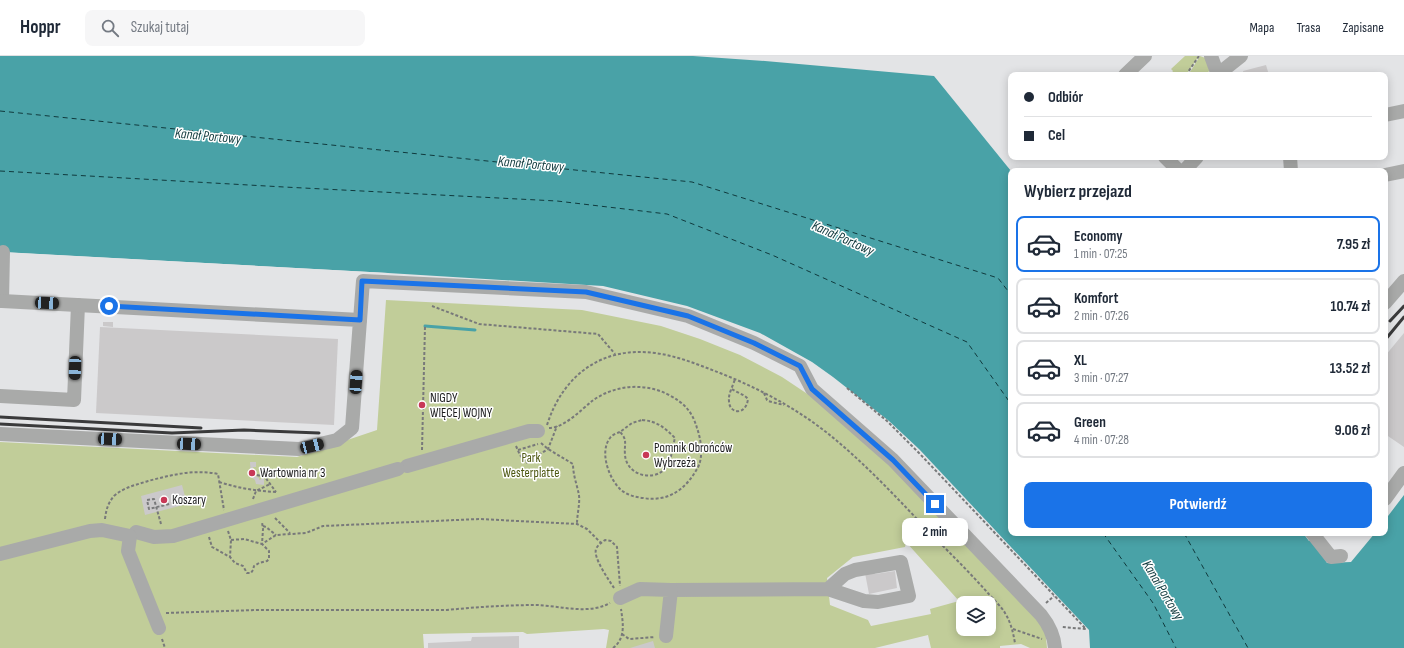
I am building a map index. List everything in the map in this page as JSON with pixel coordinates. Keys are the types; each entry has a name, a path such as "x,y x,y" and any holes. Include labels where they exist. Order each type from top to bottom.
{"street":[{"path":"1128,72 1146,56"},
{"path":"1211,56 1216,72"},
{"path":"1221,72 1241,56"},
{"path":"1388,114 1404,111"},
{"path":"1168,160 1176,168"},
{"path":"1187,168 1194,160"},
{"path":"1388,174 1404,171"},
{"path":"3,252 1,300 360,320"},
{"path":"0,434 299,449 337,440 352,428 362,281 586,292 688,316 754,343 800,366 812,389 893,460 1041,615 1050,626 1055,648"},
{"path":"1388,300 1404,281"},
{"path":"0,396 74,400 78,305"},
{"path":"136,532 154,537 164,537 173,536 206,526 227,527 265,509 512,435 529,431 544,435"},
{"path":"1388,495 1404,473"},
{"path":"0,554 90,531 102,530 130,536 128,551 160,628"},
{"path":"1314,536 1331,556 1341,556"},
{"path":"620,598 640,589 828,589 864,601 878,602 909,596 902,562 856,570 846,574 828,589"},
{"path":"666,636 671,590"}],"path":[{"path":"1188,72 1200,56"},
{"path":"432,306 479,324 598,334 615,354"},
{"path":"423,461 425,326"},
{"path":"577,524 579,497 573,472 573,464 548,449 544,435 550,415 558,397 569,382 581,371 598,361 615,354 635,351 656,353 688,360 735,379 764,393 787,405 827,432 876,477 975,579 1005,613 1013,628 1015,643"},
{"path":"732,389 748,399 748,404 745,409 740,412 730,408 729,402 732,389 735,379"},
{"path":"518,450 575,416 592,401 606,393 625,387 643,386 663,392 678,400 688,409 696,420 700,436 701,453 699,466 694,475 682,488 669,496 650,500 634,497 622,491 610,476 606,463 607,442 611,437 632,422 642,420 662,425 675,438 668,465 656,475 644,476 636,473 630,468 626,461 625,440 624,436 620,432"},
{"path":"847,388 886,421 919,453 1086,629 1050,626"},
{"path":"764,393 768,401 787,405"},
{"path":"512,435 518,450 526,463 548,449 557,426"},
{"path":"105,522 107,508 110,502 115,495 126,487 181,473 207,472 218,474 227,527 231,540 230,558"},
{"path":"219,482 243,488 276,492 265,477 257,475"},
{"path":"162,529 160,522 158,514 156,506 154,499 147,500 149,509 156,507 163,505 177,502"},
{"path":"265,509 291,534"},
{"path":"262,544 276,535 306,533 323,526 479,519 577,524 587,529 601,542"},
{"path":"262,544 262,525 276,535"},
{"path":"206,526 212,547 230,558 235,563 243,566 248,573 253,570 254,566 269,559 269,551 262,544 244,539 231,540"},
{"path":"605,540 611,541 617,547 620,598 596,557 595,550 601,542 605,540"},
{"path":"153,614 256,610 447,610 478,607 538,605 584,610 605,606 620,598"},
{"path":"614,648 619,643 622,634 623,622"},
{"path":"1013,628 1043,639"},
{"path":"622,634 629,639 666,636"}],"green space":[{"path":"1185,56 1199,56 1188,72 1172,72 1171,69"},
{"path":"1200,56 1208,59 1208,72 1190,72"},
{"name":"Park Westerplatte","path":"386,300 582,310 661,326 700,339 740,355 782,377 818,401 900,474 1045,628 1047,648 1030,648 1021,644 1000,646 1000,648 931,648 928,635 875,648 606,648 609,630 604,629 527,634 523,632 423,634 424,648 0,648 0,442 297,457 377,430","holes":["906,542 956,598 956,596 996,596 996,636 956,636 956,602 930,609 931,614 871,626 868,620 830,605 827,578 853,557 905,547"]}],"water":[{"name":"Kanał Portowy","path":"0,56 693,56 934,76 1009,168 1008,536 1305,536 1309,541 1314,540 1327,563 1351,562 1373,536 1388,536 1388,516 1404,495 1404,648 1090,648 1089,630 919,449 889,421 812,362 760,333 687,306 603,286 0,252"}],"pier":[{"path":"3,252 388,273 388,275 3,254"}],"building":[{"path":"1266,65 1268,72 1243,72"},
{"path":"103,322 113,322 113,327 103,326"},
{"path":"100,327 338,339 334,425 96,413"},
{"path":"1404,333 1404,447 1388,436 1388,352"},
{"name":"Wartownia nr 3","path":"250,462 256,462 256,467 253,467 254,475 259,478 259,480 264,478 264,485 256,484 255,480 251,477"},
{"name":"Koszary","path":"182,485 187,504 145,515 141,496"},
{"path":"874,571 875,574 895,571 897,588 869,594 865,573"},
{"path":"519,636 519,648 428,648 428,643 471,641 472,637"},
{"path":"653,641 655,648 630,648"}],"waterway":[{"path":"425,326 475,330"}],"ferry route":[{"path":"0,111 692,182 998,278 1008,291"},
{"path":"0,171 557,201 667,214 772,255 967,342 1008,400"},
{"path":"1105,536 1153,603 1176,648"},
{"path":"1186,536 1248,648"}],"railway":[{"path":"1390,321 1404,306"},
{"path":"1388,336 1404,317"},
{"path":"0,417 201,428"},
{"path":"0,424 172,433 244,430 319,433"}],"place":[{"name":"NIGDY WIĘCEJ WOJNY","path":"422,405"},
{"name":"Pomnik Obrońców Wybrzeża","path":"646,455"},
{"name":"Wartownia nr 3","path":"252,473"},
{"name":"Koszary","path":"164,500"}],"route":[{"path":"109,306 360,320 362,281 586,292 688,316 754,343 800,366 812,389 893,460 935,504"}]}
